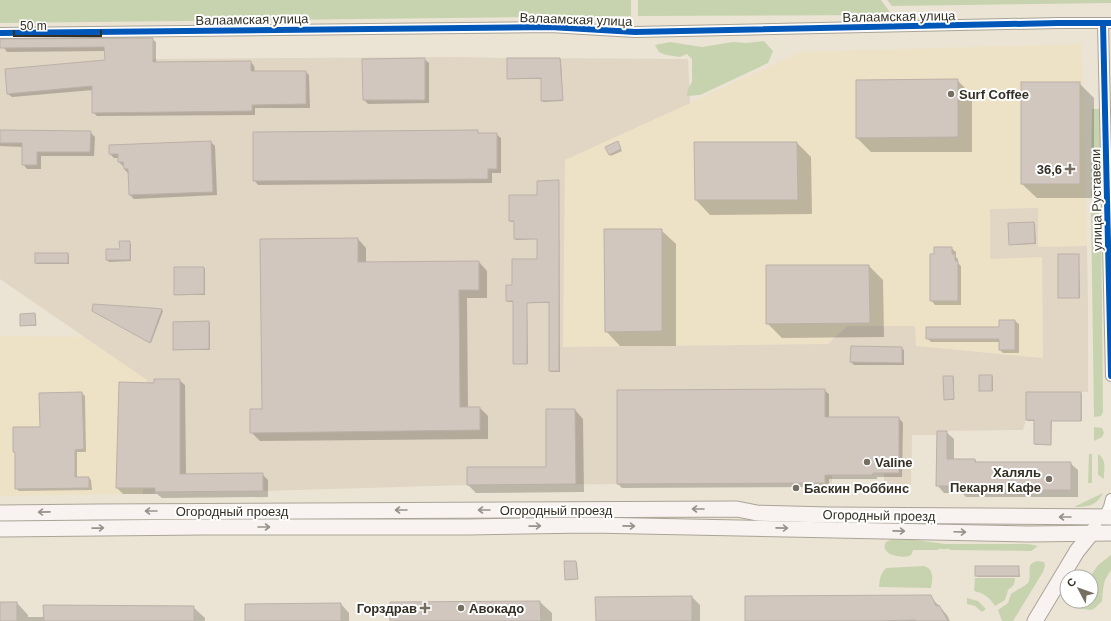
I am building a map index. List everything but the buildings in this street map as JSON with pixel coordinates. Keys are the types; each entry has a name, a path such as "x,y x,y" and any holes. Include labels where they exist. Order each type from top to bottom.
{"main road":[{"name":"Огородный проезд","path":"0,513 737,509 757,513 1108,517"},
{"path":"1035,621 1077,551 1108,517"},
{"name":"Огородный проезд","path":"0,529 590,525 1029,534 1111,533"}],"street":[{"name":"Валаамская улица","path":"0,33 550,27 635,32 1107,23"},
{"name":"улица Руставели","path":"1107,23 1111,376"},
{"path":"1108,517 1111,499"}],"shaded area":[{"path":"153,37 153,59 456,57 688,59 690,103 565,160 563,347 828,344 847,326 915,326 916,346 1043,358 1042,257 990,259 990,209 1038,208 1038,247 1087,246 1088,392 1027,392 1026,420 1023,430 937,431 937,435 912,435 911,484 884,484 884,450 899,450 899,417 832,417 832,483 467,485 263,491 155,492 155,494 143,494 147,380 0,279 0,39"},
{"path":"1082,44 1087,246 1038,247 991,209 1042,257 1043,358 916,346 915,326 847,326 828,344 563,348 565,160 801,52"},
{"path":"0,336 84,337 147,380 143,494 0,496"}],"green space":[{"path":"0,0 631,0 631,16 0,23"},
{"path":"638,0 881,0 892,15 638,16"},
{"path":"887,0 1111,0 1111,3 892,6"},
{"path":"764,41 773,51 768,63 700,95 687,96 688,89 692,82 692,59 687,54 680,57 666,55 659,52 655,45 670,42 702,47 733,42 747,43"},
{"path":"1092,109 1100,109 1101,196 1091,196"},
{"path":"1101,207 1103,412 1101,416 1094,417 1091,208"},
{"path":"1094,427 1102,428 1104,433 1102,437 1094,441"},
{"path":"1089,454 1092,454 1092,483 1088,483"},
{"path":"1098,454 1104,462 1104,479 1098,475"},
{"path":"1103,493 1097,501 1091,505 1074,507"},
{"path":"890,540 916,540 945,544 1028,544 1038,546 1031,551 950,549 913,550 910,556 901,557 892,555 885,550 886,542"},
{"path":"1111,555 1111,570 1105,580 1102,601 1099,604 1099,569 1095,569 1098,565"},
{"path":"1037,561 1044,562 1045,565 1043,572 1013,621 1002,621 998,610 1008,603 1011,594 1028,583 1031,564"},
{"path":"924,566 930,569 932,575 931,588 879,587 881,575 886,568"},
{"path":"975,578 1015,578 1014,584 1008,590 1005,600 995,606 986,596 974,591"},
{"path":"967,598 978,601 986,609 982,612 975,606 967,604"}],"cycle path":[{"path":"1103,23 1111,376"},
{"path":"0,33 550,27 635,32 1111,23"}],"place":[{"name":"Surf Coffee","path":"951,94"},
{"name":"36,6","path":"1070,169"},
{"name":"Valine","path":"867,462"},
{"name":"Халяль Пекарня Кафе","path":"1049,479"},
{"name":"Баскин Роббинс","path":"796,488"},
{"name":"Горздрав","path":"425,608"},
{"name":"Авокадо","path":"461,608"}]}
